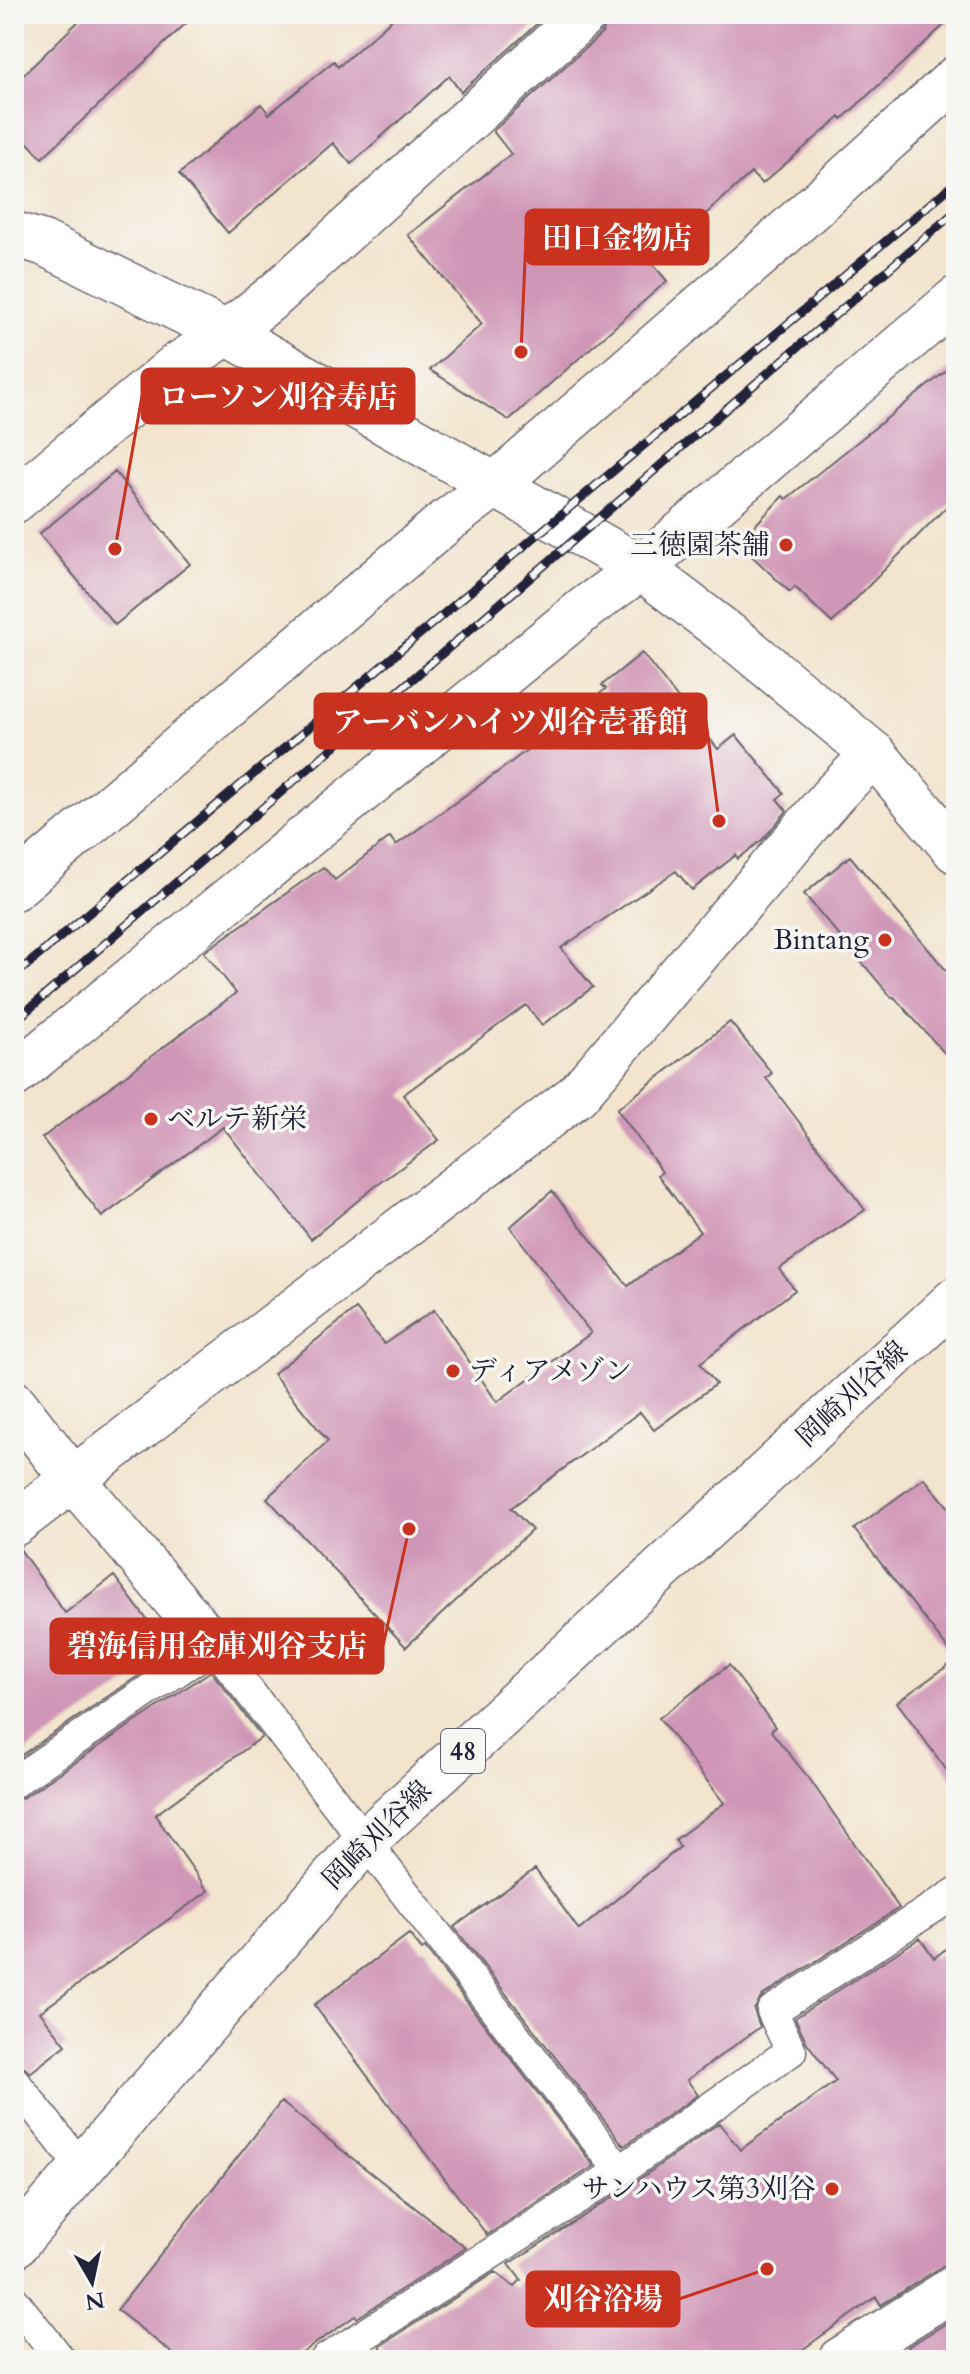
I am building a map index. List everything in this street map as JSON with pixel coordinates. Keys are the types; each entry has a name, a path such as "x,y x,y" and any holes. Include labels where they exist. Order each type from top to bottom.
{"street":[{"path":"14,501 176,366 227,333 275,295 585,14"},
{"path":"14,888 444,523 496,484 767,249 956,78"},
{"path":"14,234 43,243 227,333 641,568 741,644 874,754 956,851"},
{"path":"14,1075 587,607 641,568 956,299"},
{"path":"14,1524 577,1095 834,794 874,754"},
{"name":"岡崎刈谷線","path":"14,2246 364,1842 956,1299"},
{"path":"14,1403 72,1478 214,1646"},
{"path":"840,2360 892,2346 956,2287"}],"lane":[{"path":"14,1782 214,1646 620,2171"},
{"path":"325,2360 620,2171 791,2051 772,2011 956,1893"},
{"path":"14,2081 82,2168"},
{"path":"14,2301 61,2360"}],"building":[{"path":"86,14 196,14 42,158 14,128 14,84"},
{"path":"398,14 548,14 461,92 449,76 351,164 333,143 228,233 179,174 261,104 269,114 334,61 338,67"},
{"path":"609,14 956,14 842,119 840,117 762,184 751,173 652,263 667,281 509,420 430,370 482,324 408,235 511,154 493,131 602,33"},
{"path":"956,363 956,497 832,623 795,587 790,592 738,543 783,496 786,499"},
{"path":"115,472 190,564 115,625 39,534"},
{"path":"642,653 718,749 736,735 784,793 777,799 787,811 763,839 738,859 736,855 692,890 676,871 561,948 593,987 542,1025 526,1005 403,1095 439,1140 311,1239 223,1127 102,1217 42,1138 236,993 204,952 323,867 335,880 390,837 396,845 606,689 602,685"},
{"path":"850,856 956,982 956,1066 892,998 804,894"},
{"path":"730,1022 772,1073 766,1078 865,1210 779,1269 795,1290 700,1363 716,1384 654,1430 640,1412 511,1508 532,1530 406,1647 267,1498 328,1441 273,1374 356,1309 384,1344 434,1310 497,1402 591,1333 510,1227 552,1191 628,1286 700,1232 658,1175 662,1172 617,1109"},
{"path":"924,1478 956,1516 956,1659 854,1529"},
{"path":"14,1548 19,1548 65,1613 114,1576 172,1653 14,1760"},
{"path":"956,1660 956,1783 897,1702"},
{"path":"729,1665 775,1727 771,1731 811,1781 899,1908 762,1996 754,2010 760,2027 687,2080 698,2095 624,2146 454,1927 535,1869 579,1930 680,1847 675,1840 724,1803 659,1718"},
{"path":"211,1671 262,1737 155,1815 208,1891 40,2012 66,2045 30,2073 14,2063 14,1800 24,1797"},
{"path":"409,1934 422,1950 425,1948 594,2166 487,2235 314,2005"},
{"path":"920,1938 934,1958 956,1941 956,2262 943,2266 881,2305 876,2297 788,2360 390,2360 380,2346 495,2272 514,2287 521,2280 509,2264 630,2186 719,2123 740,2150 836,2081 807,2043 795,2018"},
{"path":"281,2102 466,2248 357,2318 355,2316 292,2360 181,2360 117,2310"},
{"path":"956,2317 956,2360 916,2360 908,2347"}],"railway":[{"path":"14,976 956,182"},
{"path":"14,1022 956,211"}],"place":[{"name":"田口金物店","path":"521,352"},
{"name":"三徳園茶舗","path":"786,545"},
{"name":"ローソン刈谷寿店","path":"115,549"},
{"name":"アーバンハイツ刈谷壱番館","path":"719,821"},
{"name":"Bintang","path":"885,940"},
{"name":"ベルテ新栄","path":"151,1119"},
{"name":"ディアメゾン","path":"453,1371"},
{"name":"碧海信用金庫刈谷支店","path":"409,1529"},
{"name":"サンハウス第3刈谷","path":"832,2189"},
{"name":"刈谷浴場","path":"767,2269"}]}
